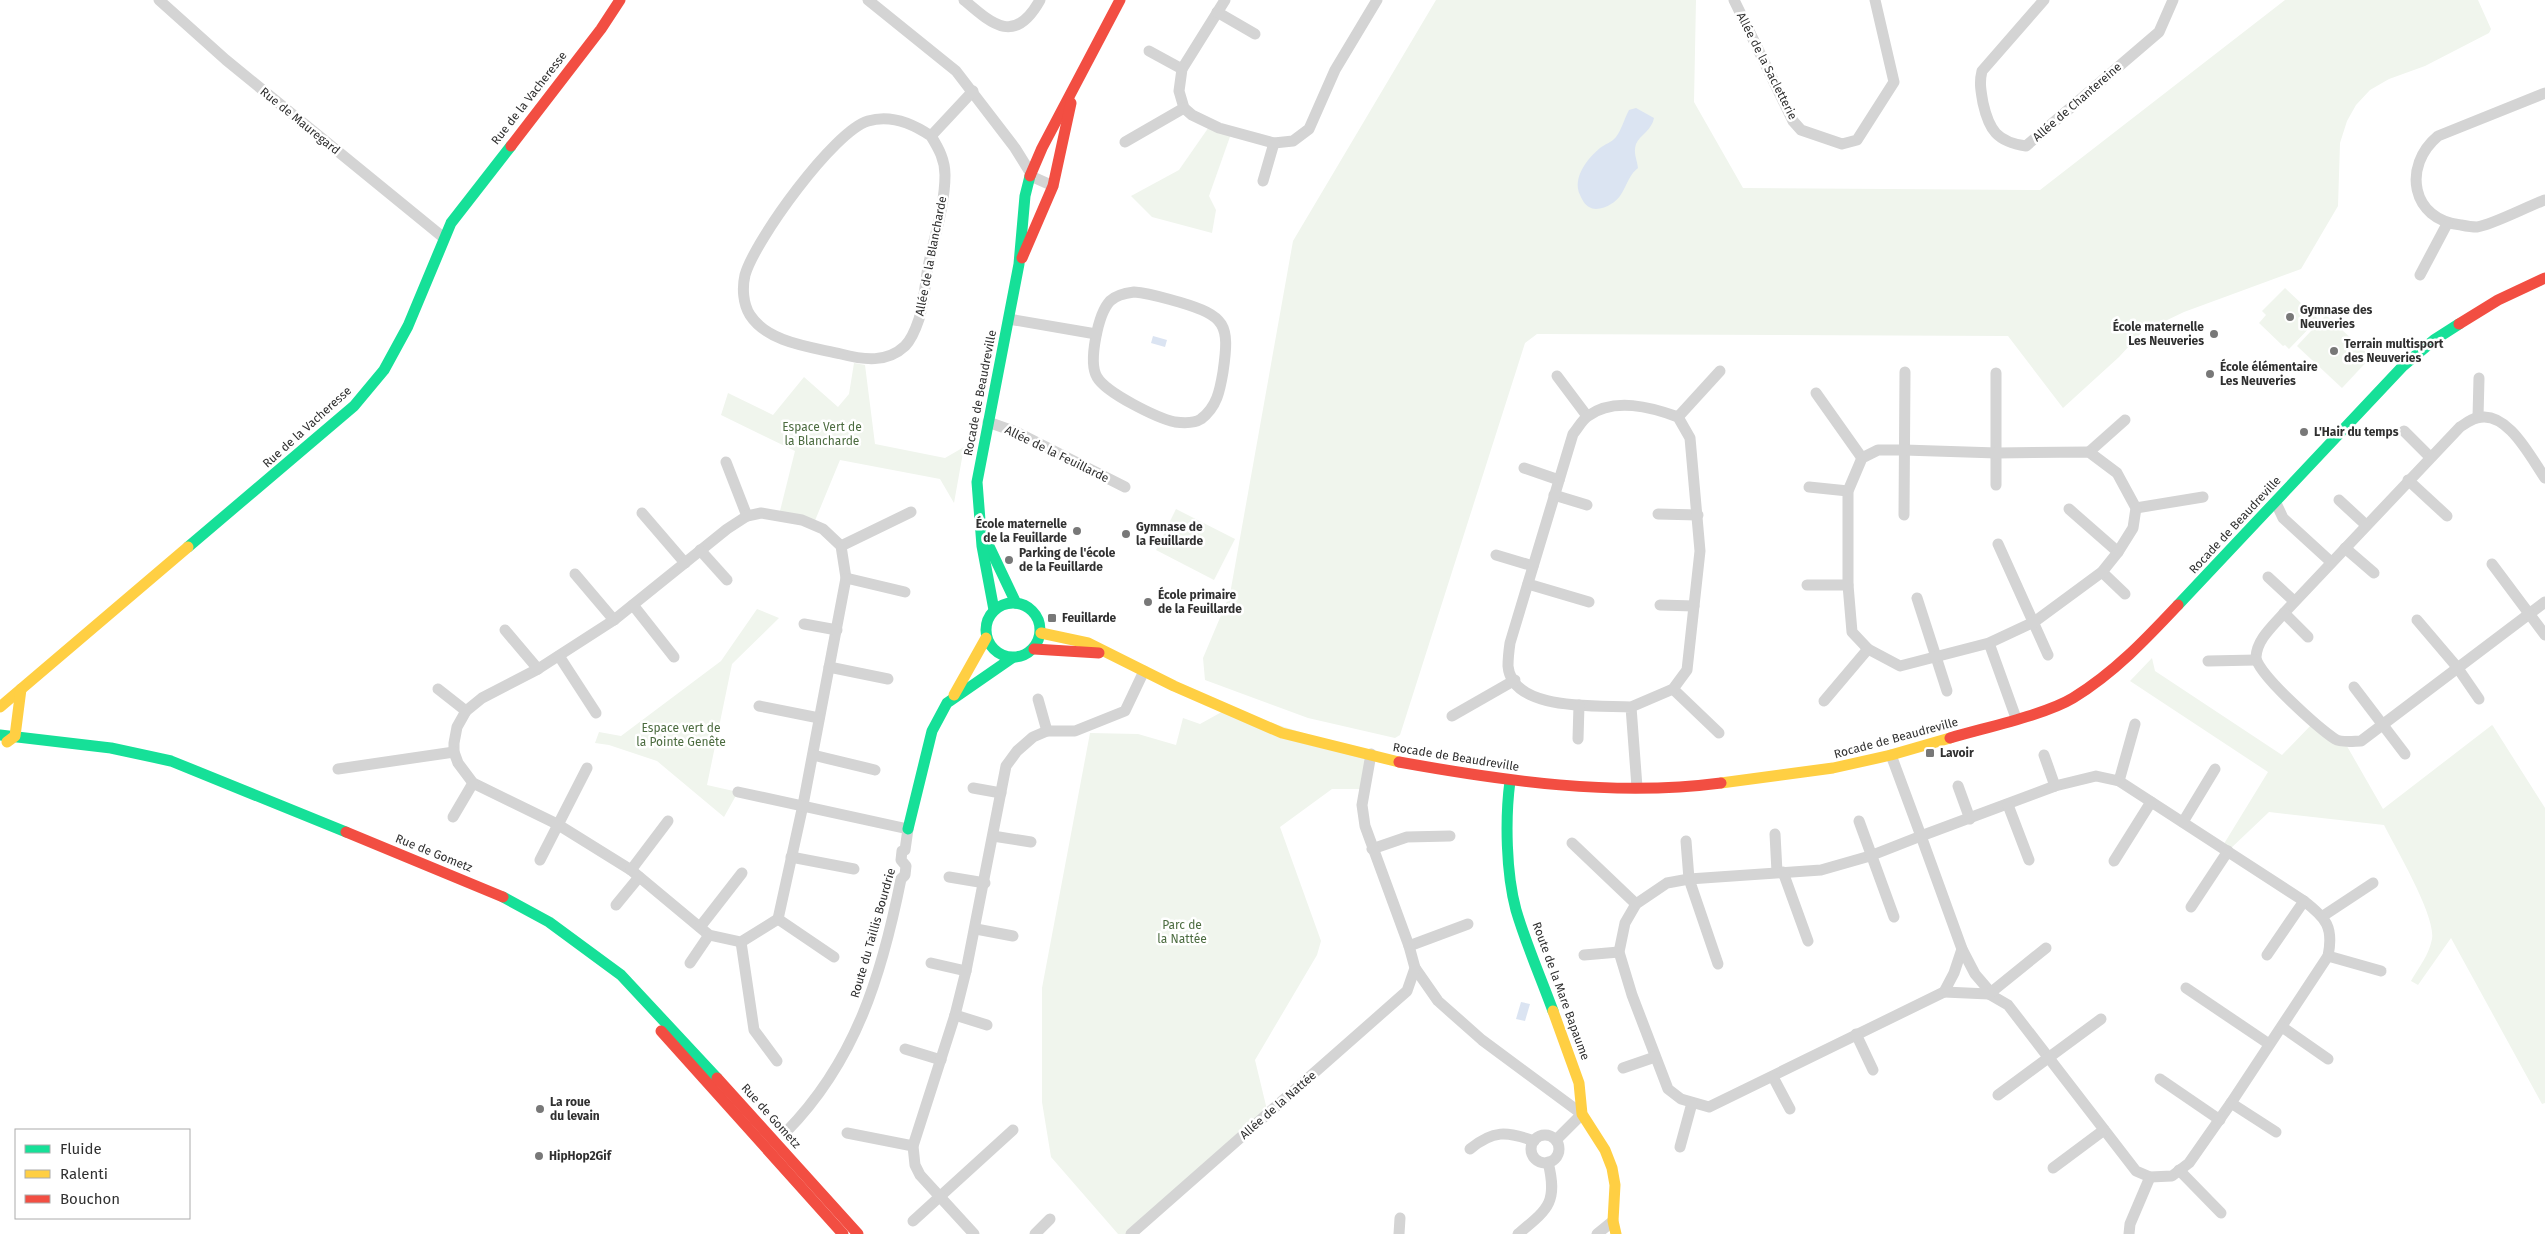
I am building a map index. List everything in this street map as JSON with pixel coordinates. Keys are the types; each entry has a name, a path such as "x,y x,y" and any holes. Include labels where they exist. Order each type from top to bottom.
{"street":[{"name":"Rue de Mauregard","path":"159,0 226,60 444,238"},
{"name":"Rue de la Vacheresse","path":"0,707 80,641 354,406 384,370 408,326 451,223 601,29 620,0"},
{"path":"868,0 956,71 1015,148 1033,177 1053,186"},
{"path":"964,0 990,23 1003,27 1015,26 1025,20 1032,14 1040,0"},
{"name":"Rocade de Beaudreville","path":"994,610 980,528 977,482 1019,264 1025,196 1031,172 1042,148 1120,0"},
{"path":"1225,0 1182,69 1179,91 1184,108 1192,115 1219,128 1274,143 1293,141 1309,129 1335,70 1373,1"},
{"name":"Allée de la Sacletterie","path":"1734,0 1793,121 1801,130 1842,144 1857,140 1894,82 1875,0"},
{"name":"Allée de Chantereine","path":"2044,0 1982,71 1979,82 1988,125 2009,144 2026,146 2159,32 2173,0"},
{"path":"1217,12 1254,34"},
{"path":"1149,51 1182,69"},
{"name":"Rocade de Beaudreville","path":"1019,264 1053,186 1073,91"},
{"path":"931,136 973,92"},
{"path":"2545,93 2438,136 2426,146 2417,161 2417,192 2426,210 2448,224 2477,227 2545,200"},
{"path":"1125,142 1184,108"},
{"name":"Allée de la Blancharde","path":"879,118 907,123 931,136 944,160 944,188 920,318 907,345 895,354 879,359 864,360 782,338 760,327 749,315 744,302 743,288 750,263 776,218 833,147 852,128 879,118"},
{"path":"1263,181 1274,143"},
{"path":"1015,148 1027,151 1042,148"},
{"path":"2420,275 2448,224"},
{"name":"Rocade de Beaudreville","path":"1041,633 1088,643 1107,654 1282,733 1444,771 1510,781 1637,788 1728,783 1834,768 1891,755 2016,718 2072,699 2126,659 2276,503 2385,382 2421,350 2498,300 2545,278"},
{"path":"1125,293 1144,293 1209,312 1217,318 1226,337 1217,399 1210,411 1199,420 1175,422 1101,384 1095,375 1096,334 1110,301 1125,293"},
{"path":"1009,319 1096,334"},
{"path":"1678,417 1720,371"},
{"path":"1904,515 1905,372"},
{"path":"1996,374 1996,485"},
{"path":"1557,376 1588,416"},
{"path":"2478,417 2479,378"},
{"path":"1816,393 1862,458"},
{"path":"1608,406 1651,407 1678,417 1690,438 1700,551 1687,670 1674,689 1630,707 1556,704 1524,693 1508,668 1510,643 1573,434 1588,416 1608,406"},
{"path":"2545,478 2506,424 2494,418 2478,417 2460,427 2294,601 2258,643 2256,660 2266,677 2296,707 2336,741 2361,741 2545,602"},
{"path":"2089,452 2125,420"},
{"name":"Allée de la Feuillarde","path":"988,422 1016,432 1125,487"},
{"path":"2404,431 2430,457"},
{"path":"1878,450 1904,450 1997,453 2089,452 2118,473 2136,508 2133,528 2118,552 2102,572 2034,622 1989,643 1900,666 1868,649 1852,632 1848,586 1848,491 1862,458 1878,450"},
{"path":"726,462 747,516"},
{"path":"1524,468 1559,480"},
{"path":"2408,480 2447,516"},
{"path":"1809,487 1848,491"},
{"path":"1554,495 1587,505"},
{"path":"2136,508 2203,497"},
{"path":"2339,500 2366,525"},
{"path":"2276,503 2283,518 2331,562"},
{"path":"2069,509 2118,552"},
{"path":"841,546 911,512"},
{"path":"642,513 685,564"},
{"path":"761,513 814,523 841,546 846,578 813,756 778,919 741,942 705,931 635,874 557,824 473,783 458,763 454,752 457,727 466,710 482,698 538,669 614,620 700,550 747,516 761,513"},
{"path":"1658,514 1698,516"},
{"name":"Rocade de Beaudreville","path":"980,528 1016,603"},
{"path":"1998,544 2048,655"},
{"path":"2345,548 2374,573"},
{"path":"700,550 727,580"},
{"path":"1496,555 1533,566"},
{"path":"2492,564 2545,635"},
{"path":"2102,572 2125,594"},
{"path":"575,574 614,620"},
{"path":"2268,577 2294,601"},
{"path":"846,578 905,592"},
{"path":"1528,584 1589,602"},
{"path":"1807,584 1848,586"},
{"path":"1917,598 1938,656 1947,691"},
{"path":"1016,603 1032,610 1040,624 1041,633 1034,649 1020,657 1012,658 996,652 986,638 986,623 994,610 1001,605 1016,603"},
{"path":"633,605 674,657"},
{"path":"1660,605 1694,606"},
{"path":"2284,613 2308,637"},
{"path":"2418,620 2480,698"},
{"path":"804,624 837,630"},
{"path":"505,630 538,669"},
{"name":"Route du Taillis Bourdrie","path":"786,1132 805,1113 841,1063 866,1009 892,923 901,879 905,875 906,866 901,860 902,851 905,850 908,829 932,731 986,638"},
{"path":"1989,643 2016,718"},
{"name":"Rocade de Beaudreville","path":"1034,649 1107,654"},
{"path":"1824,701 1868,649"},
{"path":"559,656 596,713"},
{"name":"Route du Taillis Bourdrie","path":"952,699 1012,658"},
{"path":"2208,662 2256,660"},
{"path":"829,667 888,679"},
{"path":"974,1234 920,1175 915,1165 913,1146 955,1015 966,972 1006,766 1017,751 1033,737 1047,731 1075,730 1125,712 1144,671"},
{"path":"1452,716 1514,680"},
{"path":"1,741 15,736 21,688"},
{"path":"2354,688 2405,754"},
{"path":"438,689 466,710"},
{"path":"1674,689 1719,733"},
{"path":"1038,699 1047,731"},
{"path":"1578,739 1579,705"},
{"path":"760,706 819,718"},
{"path":"1630,707 1637,788"},
{"path":"2119,781 2135,724"},
{"name":"Rue de Gometz","path":"15,736 144,753 210,775 242,790 458,877 514,902 549,922 604,962 749,1112 858,1234"},
{"name":"Rue de Gometz","path":"1,741 148,763 242,790"},
{"path":"338,769 454,752"},
{"path":"1371,754 1362,805 1364,826 1409,946 1415,968 1438,1001 1482,1040 1582,1114 1556,1140"},
{"path":"1891,755 1962,949 1974,974 1987,988 1989,994"},
{"path":"2044,755 2055,786"},
{"path":"813,756 875,770"},
{"path":"540,860 587,768"},
{"path":"2183,822 2215,769"},
{"path":"2096,776 2119,781 2304,900 2324,916 2331,941 2328,956 2220,1120 2189,1163 2172,1176 2150,1177 2136,1171 2008,1005 1989,994 1944,992 1709,1107 1692,1103 1668,1089 1632,995 1619,952 1626,923 1636,904 1667,883 1689,879 1820,870 1870,856 2055,786 2096,776"},
{"name":"Route de la Mare Bapaume","path":"1510,781 1507,805 1508,852 1516,909 1579,1083 1582,1114 1605,1150 1612,1168 1616,1202 1613,1221"},
{"path":"453,816 473,783"},
{"path":"1958,786 1970,818"},
{"path":"973,788 1001,792"},
{"path":"738,792 908,829"},
{"path":"2114,861 2151,802"},
{"path":"2008,805 2029,860"},
{"path":"616,905 668,821"},
{"path":"1859,821 1870,856 1894,917"},
{"path":"1775,834 1780,872 1808,941"},
{"path":"993,836 1031,842"},
{"path":"1372,849 1407,837 1450,836"},
{"path":"1686,841 1689,879 1718,964"},
{"path":"1572,843 1636,904"},
{"path":"2191,907 2228,851"},
{"path":"791,857 854,869"},
{"path":"690,963 705,931 742,873"},
{"path":"949,877 984,883"},
{"path":"2324,916 2374,882"},
{"path":"2268,955 2304,900"},
{"path":"778,919 834,957"},
{"path":"1409,946 1468,924"},
{"path":"976,928 1013,936"},
{"path":"741,942 754,1030 777,1061"},
{"path":"1989,994 2046,948"},
{"path":"1944,992 1954,973 1962,949"},
{"path":"1584,955 1619,952"},
{"path":"2328,956 2381,971"},
{"path":"931,962 966,972"},
{"name":"Allée de la Nattée","path":"1130,1234 1397,1001 1407,990 1415,968"},
{"path":"2186,988 2269,1044"},
{"path":"955,1015 987,1025"},
{"path":"1998,1095 2101,1019"},
{"name":"Rue de Gometz","path":"658,1020 740,1122 843,1234"},
{"path":"2282,1027 2328,1059"},
{"path":"1856,1034 1873,1070"},
{"path":"905,1049 941,1060"},
{"path":"1623,1068 1655,1057"},
{"path":"1773,1077 1790,1109"},
{"path":"2160,1079 2220,1120"},
{"path":"1680,1147 1692,1103"},
{"path":"2231,1103 2276,1132"},
{"path":"740,1122 749,1112"},
{"path":"912,1221 1013,1130"},
{"path":"2053,1168 2104,1130"},
{"path":"847,1133 913,1146"},
{"path":"1470,1149 1484,1137 1500,1134 1512,1133 1534,1141 1545,1135 1556,1140"},
{"path":"1534,1141 1533,1155 1539,1161 1548,1162 1558,1153 1556,1140"},
{"path":"1518,1234 1541,1214 1551,1200 1554,1184 1548,1162"},
{"path":"2179,1170 2221,1213"},
{"path":"2129,1234 2130,1224 2150,1177"},
{"path":"1399,1234 1400,1218"},
{"path":"1035,1234 1050,1219"},
{"path":"1597,1234 1613,1221 1616,1234"}],"green space":[{"path":"1436,0 1696,0 1694,102 1743,188 2040,190 2285,0 2478,0 2491,29 2489,33 2425,66 2389,79 2370,90 2356,105 2347,121 2340,143 2338,206 2301,269 2184,312 2142,332 2119,357 2063,408 2008,336 1537,334 1525,343 1400,735 1395,738 1308,718 1205,680 1203,658 1230,594 1293,241"},
{"path":"1211,124 1232,131 1209,196 1216,210 1212,233 1152,217 1131,196 1179,170"},
{"name":"Gymnase des Neuveries","path":"2285,288 2318,319 2289,349 2285,345 2283,346 2259,323 2266,315 2262,311"},
{"name":"Terrain multisport des Neuveries","path":"2326,315 2371,357 2342,388 2297,346"},
{"name":"Espace Vert de la Blancharde","path":"854,363 865,365 875,444 945,458 964,447 954,503 940,479 840,460 814,523 779,515 795,451 721,415 728,393 773,415 804,377 838,407 849,394"},
{"path":"1176,509 1235,539 1214,580 1156,550"},
{"name":"Espace vert de la Pointe Genête","path":"757,609 779,618 732,664 707,785 738,792 724,817 657,761 609,745 595,743 599,732 621,736 721,661"},
{"path":"2152,658 2155,671 2282,755 2314,722 2344,741 2383,809 2493,726 2545,808 2545,1103 2542,1104 2451,938 2418,985 2411,981 2429,950 2432,928 2422,899 2384,825 2269,812 2228,851 2222,847 2268,772 2130,681"},
{"name":"Parc de la Nattée","path":"1227,709 1371,754 1364,789 1332,789 1280,827 1321,941 1317,955 1255,1060 1268,1114 1131,1234 1118,1234 1051,1157 1042,1102 1042,988 1090,733 1138,734 1176,745 1183,718 1200,724"}],"shaded area":[{"path":"1636,108 1654,118 1651,126 1635,147 1638,168 1630,177 1623,192 1616,201 1603,208 1591,208 1583,201 1578,189 1579,176 1582,169 1595,152 1616,137 1629,110"},
{"path":"1153,336 1167,340 1165,347 1151,343"},
{"path":"1521,1002 1530,1004 1525,1021 1516,1019"}],"traffic: fast":[{"path":"188,547 354,406 384,370 408,326 451,223 511,146"},
{"path":"994,610 982,546 977,482 1019,264 1025,196 1030,176"},
{"path":"2178,605 2403,366 2434,340 2459,324"},
{"path":"988,544 1016,603"},
{"path":"1008,603 1018,603 1028,607 1036,615 1040,630 1036,645 1028,653 1018,657 1008,657 998,653 990,645 986,635 986,625 990,615 998,607 1008,603"},
{"path":"908,829 932,731 947,703 1012,658"},
{"path":"0,735 111,748 171,761 346,832"},
{"path":"1510,781 1507,812 1510,880 1516,910 1524,935 1553,1011"},
{"path":"503,897 549,922 621,975 717,1078"}],"traffic: slow":[{"path":"0,707 188,547"},
{"path":"1041,633 1088,643 1174,686 1282,733 1399,762"},
{"path":"954,695 986,638"},
{"path":"7,742 15,736 21,689"},
{"path":"1721,783 1833,768 1891,755 1950,738"},
{"path":"1553,1011 1579,1083 1582,1114 1605,1150 1612,1168 1615,1185 1613,1221 1616,1234"}],"traffic: jam":[{"path":"511,146 601,29 620,0"},
{"path":"1030,176 1042,148 1120,0"},
{"path":"1022,258 1053,186 1071,103"},
{"path":"2459,324 2498,300 2545,278"},
{"path":"1950,738 2047,710 2073,698 2116,667 2178,605"},
{"path":"1034,649 1099,653"},
{"path":"1399,762 1519,781 1600,788 1681,787 1721,783"},
{"path":"346,832 503,897"},
{"path":"661,1031 843,1234"},
{"path":"717,1078 858,1234"}],"place":[{"name":"Gymnase des Neuveries","path":"2290,317"},
{"name":"École maternelle Les Neuveries","path":"2214,334"},
{"name":"Terrain multisport des Neuveries","path":"2334,351"},
{"name":"École élémentaire Les Neuveries","path":"2210,374"},
{"name":"L'Hair du temps","path":"2304,432"},
{"name":"École maternelle de la Feuillarde","path":"1077,531"},
{"name":"Gymnase de la Feuillarde","path":"1126,534"},
{"name":"Parking de l'école de la Feuillarde","path":"1009,560"},
{"name":"École primaire de la Feuillarde","path":"1148,602"},
{"name":"Feuillarde","path":"1052,618"},
{"name":"Lavoir","path":"1930,753"},
{"name":"La roue du levain","path":"540,1109"},
{"name":"HipHop2Gif","path":"539,1156"}]}
